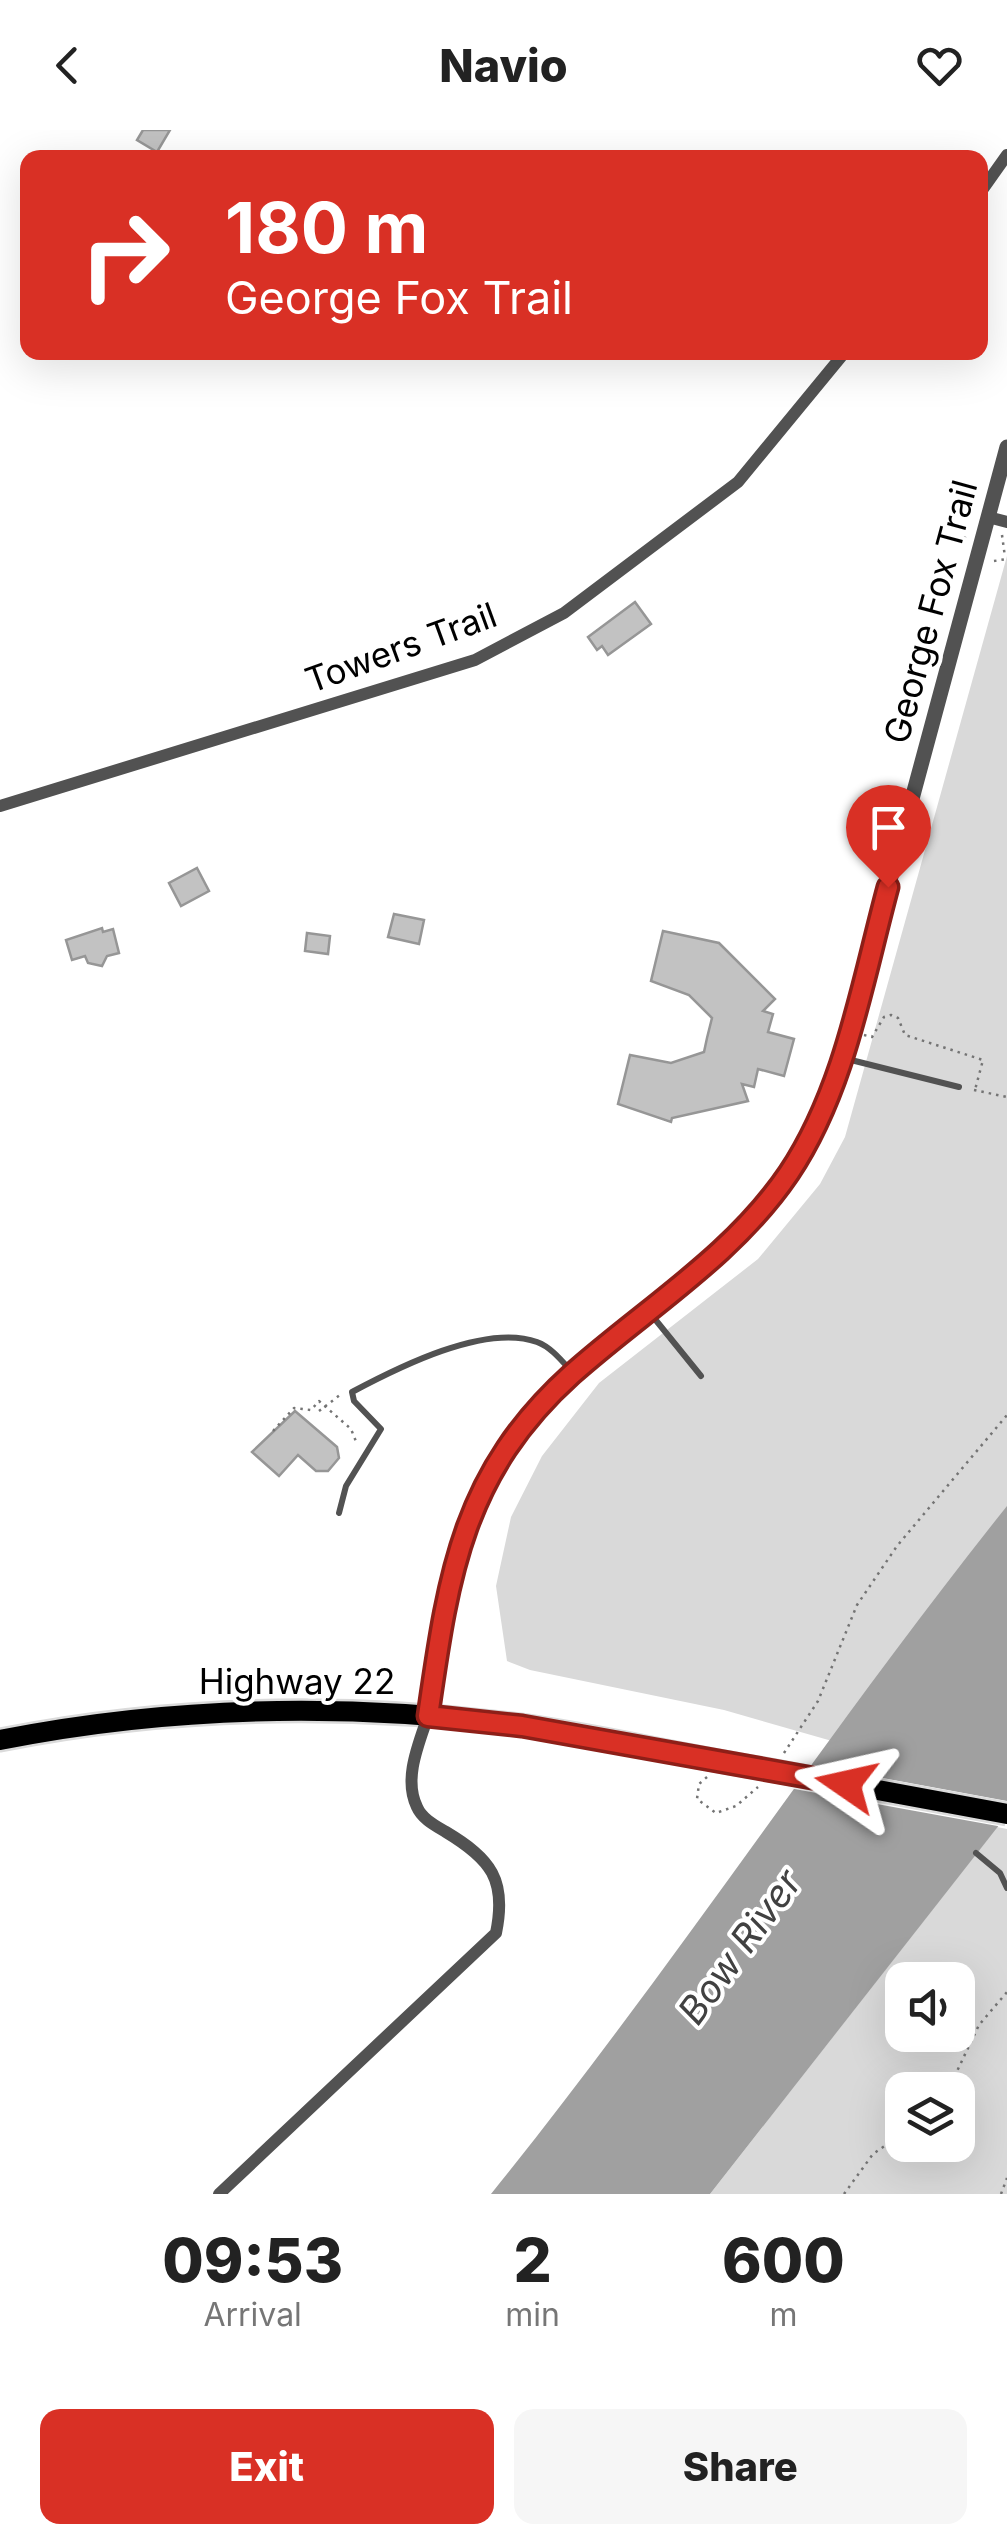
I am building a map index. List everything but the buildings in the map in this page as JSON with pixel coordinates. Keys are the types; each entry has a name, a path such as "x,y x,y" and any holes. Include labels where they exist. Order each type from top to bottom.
{"main road":[{"name":"Highway 22","path":"0,1740 187,1714 313,1711 428,1716 522,1726 1007,1814"}],"street":[{"path":"988,182 1007,155"},
{"name":"Towers Trail","path":"0,806 457,666 518,638 564,612 738,482 838,360"},
{"name":"George Fox Trail","path":"428,1716 446,1584 464,1530 488,1480 520,1430 573,1373 719,1252 778,1187 817,1123 842,1058 1007,447"},
{"path":"988,518 1007,522"},
{"path":"219,2194 496,1934 502,1905 497,1881 480,1852 428,1822 417,1808 413,1763 428,1716"}],"lane":[{"path":"842,1058 959,1087"},
{"path":"650,1312 701,1376"},
{"path":"339,1513 346,1486 382,1429 351,1398 352,1392 456,1346 484,1340 540,1343 573,1373"},
{"path":"976,1854 1000,1873 1007,1888"}],"path":[{"path":"848,1032 872,1037 884,1018 898,1018 904,1035 982,1060 974,1090"},
{"path":"959,1087 1007,1097"},
{"path":"319,1411 336,1394 351,1398"},
{"path":"274,1431 294,1408 311,1410 320,1401 351,1430 358,1447"},
{"path":"795,1738 818,1701 858,1605 897,1546 1007,1415"},
{"path":"714,1776 702,1780 696,1791 702,1807 716,1814 736,1806"},
{"path":"957,2072 979,2025 1007,1992"},
{"path":"844,2194 873,2154 885,2146"},
{"path":"1001,2194 1007,2178"}],"shaded area":[{"path":"1007,556 1007,1524 839,1743 724,1710 530,1670 507,1661 496,1586 511,1517 542,1456 599,1383 758,1259 820,1184 845,1137"},
{"path":"997,1827 1007,1829 1007,2194 710,2194 885,1970 885,2052 975,2052 975,1962 891,1962"}],"water":[{"name":"Bow River","path":"1007,1506 1007,1815 892,1962 885,1962 885,1971 710,2194 491,2194 558,2110"}],"pier":[{"path":"807,1764 1007,1801 1007,1823 1003,1827 789,1788"}],"route":[{"path":"846,1784 522,1726 428,1716 446,1584 464,1530 488,1480 520,1430 558,1388 719,1252 756,1216 789,1173 817,1123 838,1070 888,887"}]}
